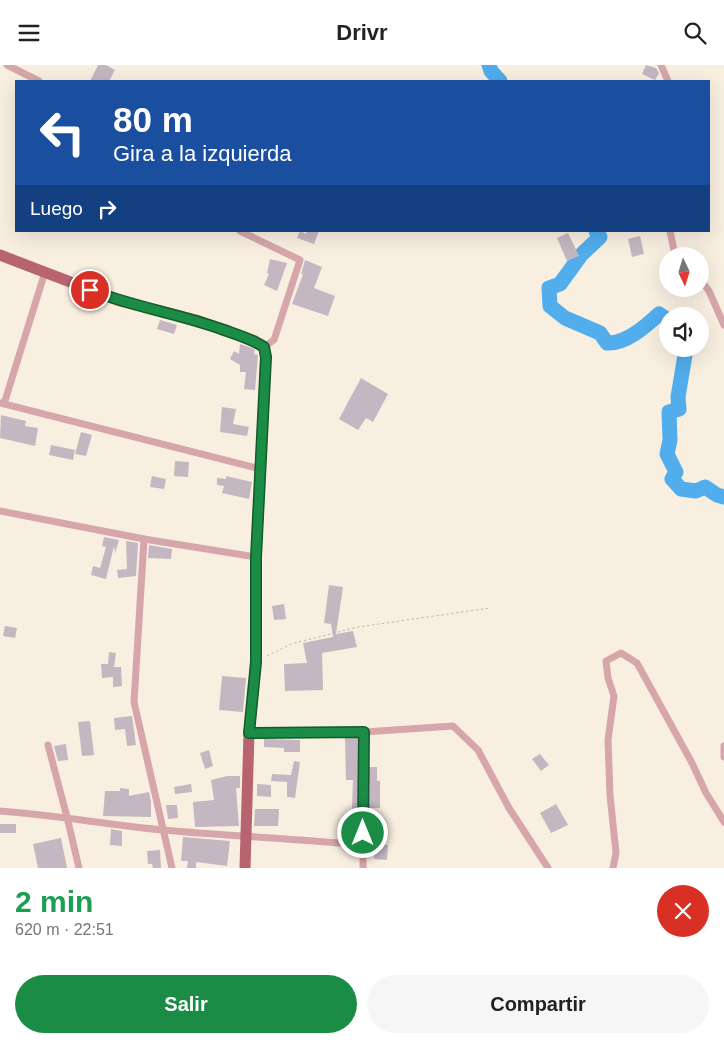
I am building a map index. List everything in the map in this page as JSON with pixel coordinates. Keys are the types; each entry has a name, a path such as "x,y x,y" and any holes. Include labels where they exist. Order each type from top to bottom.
{"main road":[{"path":"0,255 120,301 196,320 255,341 264,347 266,357 256,557 256,662 249,733 245,868"}],"street":[{"path":"7,65 37,80"},
{"path":"661,65 668,80"},
{"path":"242,232 300,260 274,340 264,347"},
{"path":"670,232 673,247"},
{"path":"45,272 2,403 260,469"},
{"path":"709,290 724,325"},
{"path":"0,511 144,539 256,557"},
{"path":"144,539 134,702 172,868"},
{"path":"613,868 616,853 610,795 608,739 614,696 608,678 606,661 621,653 637,663 692,763 706,793 724,821"},
{"path":"249,733 364,732 453,726 478,750 509,808 548,868"},
{"path":"363,868 364,732"},
{"path":"48,745 78,868"},
{"path":"724,746 724,757"},
{"path":"0,811 67,817 163,830 246,835 350,845 363,848"}],"path":[{"path":"256,662 291,644 358,627 490,608"}],"building":[{"path":"98,65 106,65 115,70 110,80 90,80"},
{"path":"646,65 656,68 659,73 655,80 642,74"},
{"path":"300,232 306,234 307,232 319,232 314,244 297,238"},
{"path":"568,233 579,256 567,261 557,238"},
{"path":"640,236 644,254 632,257 628,239"},
{"path":"270,259 287,263 277,291 264,285 269,274 267,273"},
{"path":"305,260 322,267 314,288 335,296 328,316 292,304 303,274 301,274"},
{"path":"160,320 177,325 174,334 157,329"},
{"path":"240,344 252,348 255,350 254,354 258,355 255,390 244,389 246,372 240,372 240,365 230,359 234,351 239,354"},
{"path":"361,378 388,394 373,422 366,418 358,430 339,419"},
{"path":"222,407 236,409 233,424 249,427 247,436 220,432"},
{"path":"1,415 26,421 25,426 38,428 35,446 0,438"},
{"path":"81,432 92,435 86,456 75,454"},
{"path":"51,445 75,450 73,460 49,455"},
{"path":"175,461 189,462 188,477 174,476"},
{"path":"152,476 166,479 164,489 150,487"},
{"path":"226,476 252,482 249,499 222,493 224,486 217,485 217,478 226,479"},
{"path":"104,537 119,540 115,553 114,546 106,579 91,575 93,566 100,568 106,547 102,546"},
{"path":"126,541 138,543 136,576 118,578 117,570 127,569"},
{"path":"149,545 172,549 171,559 148,558"},
{"path":"329,585 343,587 336,634 353,631 357,647 322,653 323,690 285,691 284,664 307,663 303,643 333,637 331,624 324,623"},
{"path":"284,604 286,619 274,620 272,606"},
{"path":"5,626 17,628 15,638 3,636"},
{"path":"109,652 116,653 114,667 121,667 122,686 113,687 113,677 102,678 101,664 108,664"},
{"path":"222,676 246,678 243,712 219,710"},
{"path":"132,716 136,745 127,746 125,729 115,730 114,718"},
{"path":"90,721 94,755 82,756 78,722"},
{"path":"359,737 358,835 351,835 353,780 346,780 345,738"},
{"path":"264,739 300,740 300,752 284,752 284,748 264,747"},
{"path":"66,744 68,760 58,761 54,746"},
{"path":"209,750 213,766 205,769 200,753"},
{"path":"540,754 549,765 541,771 532,759"},
{"path":"294,761 300,762 295,798 287,797 287,782 271,781 272,774 291,775"},
{"path":"369,767 377,767 377,781 380,781 380,808 369,808"},
{"path":"227,776 240,776 240,788 236,788 239,826 195,827 193,802 214,800 211,780"},
{"path":"191,784 192,792 175,794 174,787"},
{"path":"257,784 271,785 271,797 257,796"},
{"path":"120,788 129,789 129,796 149,792 151,817 103,816 105,791 120,791"},
{"path":"556,804 568,825 551,833 540,813"},
{"path":"166,805 177,805 178,818 168,819"},
{"path":"255,809 279,809 278,826 254,826"},
{"path":"0,824 16,824 16,833 0,833"},
{"path":"111,829 122,831 122,846 110,845"},
{"path":"183,837 230,841 227,866 196,862 196,868 187,868 188,861 181,861"},
{"path":"61,838 67,868 38,868 33,844"},
{"path":"375,844 388,845 387,860 374,859"},
{"path":"160,850 161,868 153,868 152,864 148,864 147,851"}],"waterway":[{"path":"489,65 491,71 499,80"},
{"path":"597,232 600,237 581,255 560,284 549,288 550,306 565,318 600,333 607,343 621,341 642,329 659,314"},
{"path":"685,357 678,397 679,409 669,412 670,440 667,454 676,472 672,479 681,489 696,491 705,487 724,497"}],"route":[{"path":"90,290 120,301 196,320 255,341 264,347 266,357 256,557 256,662 249,733 364,732 363,833"}]}
